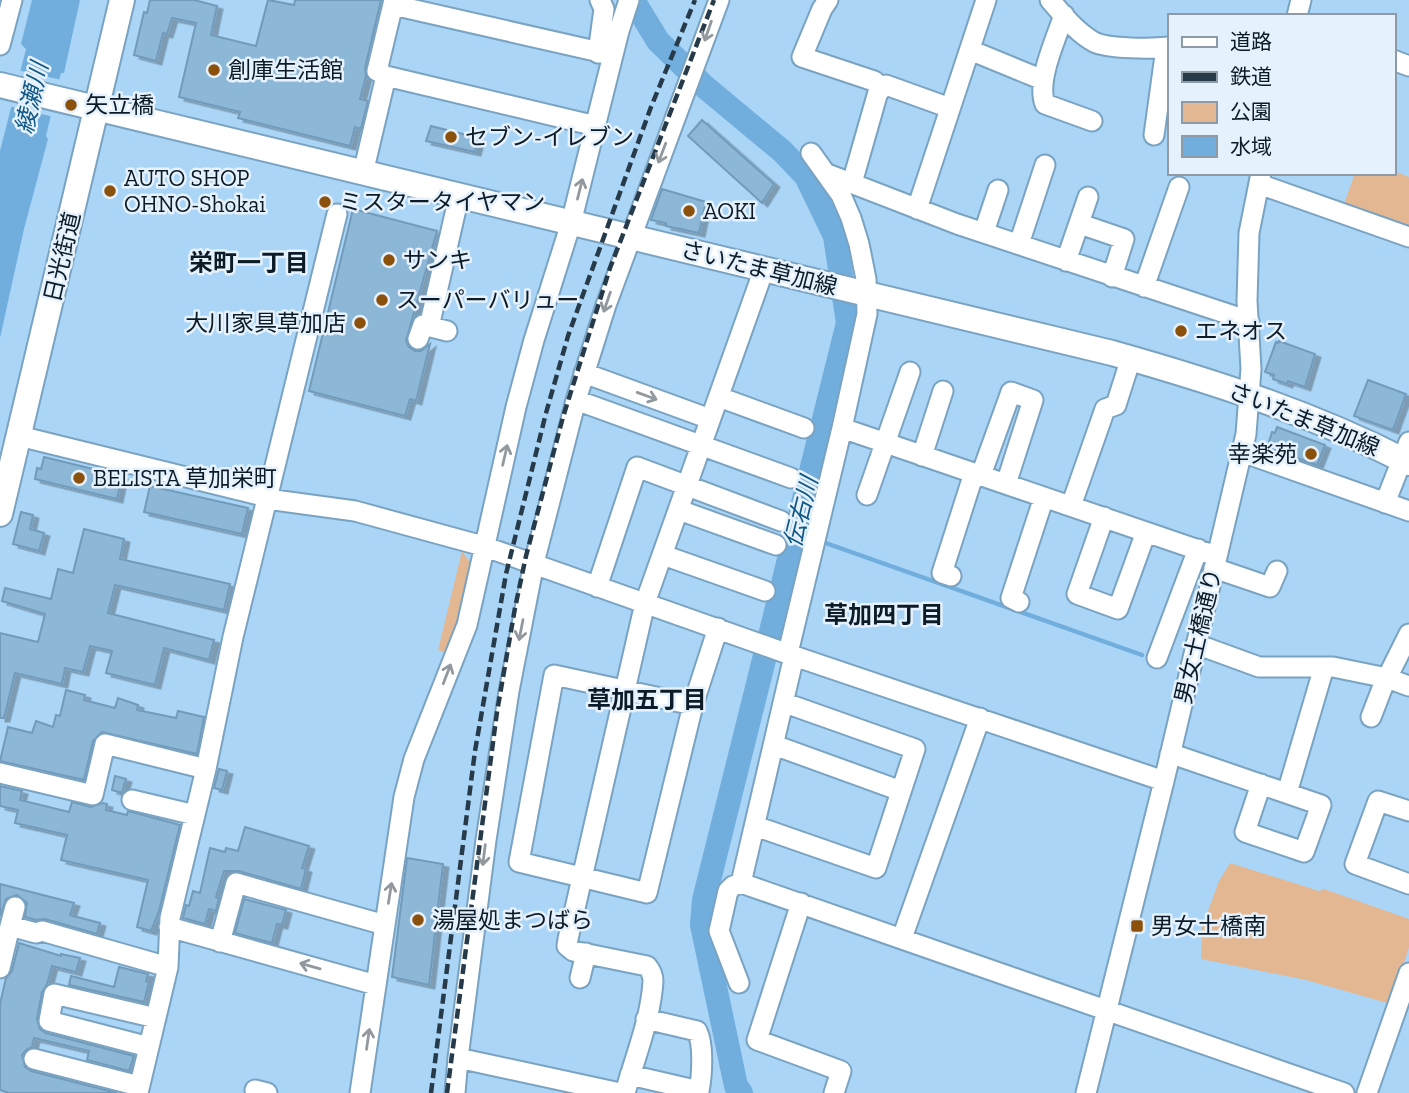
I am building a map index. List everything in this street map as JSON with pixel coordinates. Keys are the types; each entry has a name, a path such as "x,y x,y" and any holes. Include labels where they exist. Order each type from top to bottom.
{"main road":[{"name":"日光街道","path":"0,514 122,0"},
{"name":"さいたま草加線","path":"1,86 1131,358 1251,395 1406,455"}],"street":[{"path":"0,45 12,0"},
{"path":"360,1093 404,797 414,759 467,625 516,407 571,223 596,126 606,54 604,9 600,0"},
{"path":"455,1093 498,759 534,564 584,373 629,237 686,89 701,61 719,0"},
{"path":"828,0 803,57 874,80 882,88"},
{"path":"917,209 986,0"},
{"path":"1051,0 1095,43 1146,49 1168,48 1154,135"},
{"path":"596,126 386,76 377,71 394,3 606,54"},
{"path":"606,54 627,8"},
{"path":"1064,15 1041,94 1045,104 1091,121"},
{"path":"970,50 1043,80"},
{"path":"363,173 386,76"},
{"path":"852,183 878,92 882,88 886,85 950,108"},
{"path":"741,883 785,702 788,653 867,314 867,295 859,244 851,218 841,195 811,153"},
{"path":"1019,244 1045,165"},
{"path":"825,173 917,209 1144,288 1249,321"},
{"path":"1260,178 1409,237"},
{"name":"男女土橋通り","path":"1086,1093 1242,452 1251,395 1248,233 1260,178"},
{"path":"1144,288 1179,187"},
{"path":"984,232 998,190"},
{"path":"431,332 459,196"},
{"path":"1066,261 1088,197"},
{"path":"34,1059 138,1090 168,967 169,928 233,637 337,214"},
{"path":"1086,226 1124,239 1112,276"},
{"path":"625,1087 646,1019 653,979 647,966 573,951 567,946 645,603 764,269"},
{"path":"1071,506 1105,409 1116,405 1131,358"},
{"path":"867,495 910,372"},
{"path":"584,373 710,419"},
{"path":"922,456 943,391"},
{"path":"951,576 942,573 1011,392 1033,400 1006,484"},
{"path":"719,397 804,428"},
{"path":"576,400 791,478"},
{"path":"842,428 1198,549 1215,562 1270,587 1277,570"},
{"path":"19,436 267,499 355,511 484,546 1164,781"},
{"path":"1242,452 1409,511"},
{"path":"1385,503 1406,455"},
{"path":"597,587 637,467 781,521"},
{"path":"1019,602 1011,598 1044,497"},
{"path":"679,510 776,545"},
{"path":"1104,517 1077,594 1118,609 1146,532"},
{"path":"1157,658 1198,549"},
{"path":"663,555 765,591"},
{"path":"693,705 554,675 519,862 647,893 693,705 719,628"},
{"path":"1371,717 1409,634"},
{"path":"1196,644 1259,667 1333,667 1387,678 1409,686"},
{"path":"1287,793 1324,667"},
{"path":"755,826 876,868 915,750 785,702"},
{"path":"902,939 980,719"},
{"path":"0,773 93,795 106,744 206,769"},
{"path":"774,745 901,791"},
{"path":"1170,754 1321,805 1304,852 1245,832 1261,785"},
{"path":"132,800 195,814"},
{"path":"1409,811 1378,801 1355,864 1409,884"},
{"path":"220,942 236,883 385,925"},
{"path":"739,983 719,931 729,891 741,883 1343,1093"},
{"path":"801,903 757,1040 841,1071 834,1093"},
{"path":"0,968 3,946 12,917 36,933 42,932 168,967"},
{"path":"169,928 376,985"},
{"path":"580,978 586,953"},
{"path":"1367,1093 1407,982"},
{"path":"149,1046 49,1021 54,994 156,1018"},
{"path":"458,1058 625,1087 699,1091 703,1072 697,1031 646,1019"}],"green space":[{"path":"1395,171 1409,177 1409,228 1344,204 1354,175 1395,175"},
{"path":"462,551 473,567 449,654 438,650"},
{"path":"1230,863 1319,891 1324,889 1409,919 1409,947 1391,1004 1306,980 1201,959 1202,927 1219,881"}],"water":[{"name":"綾瀬川","path":"32,0 80,0 0,338 0,151 26,49 21,44"}],"pier":[{"path":"17,70 62,80 54,117 9,106"}],"building":[{"path":"150,0 194,0 217,6 211,35 256,46 268,0 294,5 295,0 381,0 360,99 368,101 361,129 355,127 350,146 238,118 240,112 179,97 196,23 172,18 167,34 163,33 156,61 134,55 144,12 147,13"},
{"path":"702,120 774,184 762,203 688,136"},
{"path":"431,126 479,138 475,152 426,141"},
{"path":"662,189 706,202 699,233 651,220"},
{"path":"353,209 437,231 406,341 415,351 421,351 430,344 416,401 410,399 405,416 309,391"},
{"path":"1276,342 1315,354 1305,387 1273,379 1274,375 1265,372"},
{"path":"1368,380 1406,394 1393,430 1354,416"},
{"path":"1277,427 1325,445 1317,465 1267,448 1272,432 1275,433"},
{"name":"BELISTA 草加栄町","path":"44,457 122,476 117,499 35,479 37,468 41,469"},
{"path":"150,486 248,508 242,534 144,512"},
{"path":"21,512 33,515 30,529 44,533 39,551 13,544"},
{"path":"84,529 124,539 120,559 230,584 224,610 115,585 108,613 214,640 209,660 164,648 155,685 106,673 112,651 90,646 83,672 65,668 62,684 15,673 4,718 0,718 0,633 38,642 45,614 2,601 5,588 51,599 58,569 73,573"},
{"path":"66,690 85,695 84,700 115,708 118,698 138,705 137,710 176,718 178,711 204,717 197,754 102,732 93,741 84,780 0,761 8,727 32,733 36,721 53,727 56,715 60,716"},
{"path":"219,769 227,771 222,790 214,788"},
{"path":"115,776 126,779 122,793 112,790"},
{"path":"0,786 22,791 20,800 69,812 72,802 91,807 102,803 107,804 106,810 127,815 128,811 180,825 159,911 151,931 137,927 148,880 61,860 67,835 15,823 18,810 0,806"},
{"path":"245,827 309,846 302,868 306,869 301,889 239,871 224,871 216,897 219,898 216,911 209,909 205,924 183,918 193,891 200,893 210,848 225,852 226,848 238,851"},
{"name":"湯屋処まつばら","path":"407,858 443,864 429,985 392,977"},
{"path":"0,884 74,903 70,915 100,923 97,934 45,919 25,917 27,903 17,895 6,899 0,916"},
{"path":"244,899 286,910 282,925 277,924 272,943 235,933"},
{"path":"19,943 61,956 80,958 76,972 52,966 42,992 37,1019 40,1029 46,1033 134,1056 129,1071 87,1060 89,1051 34,1038 32,1047 22,1055 25,1067 31,1071 117,1093 9,1093 0,1090 0,1004"},
{"path":"119,967 148,974 146,981 149,982 144,1002 69,985 71,976 114,987"}],"waterway":[{"name":"伝右川","path":"633,0 658,41 705,87 782,151 806,176 835,236 848,323 704,900 702,925 736,1086 741,1093"},
{"path":"796,532 811,538"},
{"path":"820,541 1142,655"}],"railway":[{"path":"431,1093 475,751 506,574 568,336 651,107 695,0"},
{"path":"447,1093 497,712 526,556 563,417 610,268 714,0"}],"place":[{"name":"創庫生活館","path":"214,70"},
{"name":"矢立橋","path":"71,105"},
{"name":"セブン-イレブン","path":"451,137"},
{"name":"AUTO SHOP OHNO-Shokai","path":"110,191"},
{"name":"ミスタータイヤマン","path":"325,202"},
{"name":"AOKI","path":"689,211"},
{"name":"サンキ","path":"389,260"},
{"name":"スーパーバリュー","path":"382,300"},
{"name":"大川家具草加店","path":"360,323"},
{"name":"エネオス","path":"1181,331"},
{"name":"幸楽苑","path":"1311,454"},
{"name":"BELISTA 草加栄町","path":"79,478"},
{"name":"湯屋処まつばら","path":"418,920"},
{"name":"男女土橋南","path":"1137,926"}],"district":[{"name":"栄町一丁目","path":"249,263"},
{"name":"草加四丁目","path":"884,615"},
{"name":"草加五丁目","path":"647,700"}]}
